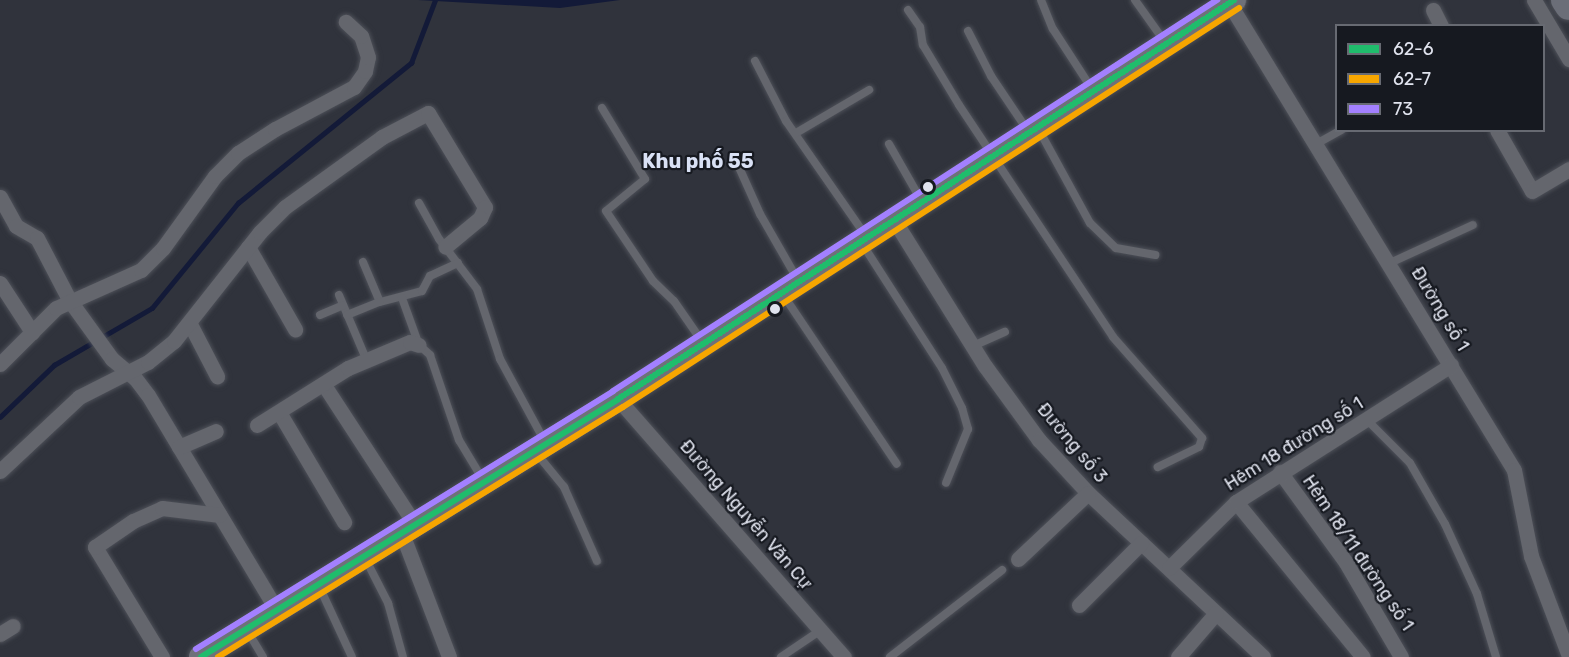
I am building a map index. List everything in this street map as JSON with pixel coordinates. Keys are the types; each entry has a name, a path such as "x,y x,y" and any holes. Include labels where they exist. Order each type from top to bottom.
{"highway":[{"path":"1565,0 1569,6"}],"main road":[{"path":"201,657 317,582 618,399 1232,2"}],"street":[{"path":"1534,0 1569,59"},
{"name":"Đường số 1","path":"1232,2 1515,470 1531,556 1569,656"},
{"path":"1433,10 1440,24"},
{"path":"0,364 56,308 112,286 141,270 163,248 215,176 238,153 275,129 354,87 365,71 368,57 361,36 346,22"},
{"path":"0,471 79,397 148,362 190,324 248,247 285,207 419,114 428,112 468,174 485,207 480,218 445,247"},
{"path":"1498,132 1532,191 1569,169"},
{"path":"0,197 16,226 37,238 70,301 112,359 148,395 276,609"},
{"name":"Đường số 3","path":"894,220 973,346 1039,440 1088,493 1263,657"},
{"path":"248,247 295,328"},
{"path":"0,283 32,332"},
{"path":"190,324 217,376"},
{"path":"257,425 366,359 410,342 419,345"},
{"name":"Hẻm 18 đường số 1","path":"1169,568 1236,502 1280,472 1368,421 1451,365"},
{"path":"324,385 407,527 449,657"},
{"name":"Đường Nguyễn Văn Cự","path":"618,399 844,657"},
{"path":"279,412 344,522"},
{"path":"179,447 216,430"},
{"name":"Hẻm 18/11 đường số 1","path":"1280,472 1345,561 1401,657"},
{"path":"1018,559 1088,493"},
{"path":"1236,502 1363,657"},
{"path":"162,657 94,547 133,521 162,508 220,515"},
{"path":"1079,605 1141,543"},
{"path":"1178,657 1216,613"}],"lane":[{"path":"1041,0 1053,29 1093,91"},
{"path":"1135,0 1166,43"},
{"path":"908,10 920,27 923,45 936,68 1113,337 1202,438 1199,447 1158,468"},
{"path":"968,31 991,76 1033,130 1090,223 1116,248 1155,255"},
{"path":"755,61 796,133 864,239 942,368 962,408 968,429 946,483"},
{"path":"796,133 869,90"},
{"path":"602,108 645,180 606,211 653,281 674,301 703,344"},
{"path":"1316,144 1337,132"},
{"path":"889,144 922,201"},
{"path":"738,165 790,287 897,464"},
{"path":"419,204 445,247 477,288 500,359 541,447 564,487 597,561"},
{"path":"1390,263 1473,225"},
{"path":"363,262 380,302"},
{"path":"347,315 380,302 422,291 430,276 458,263"},
{"path":"339,295 366,359"},
{"path":"402,298 419,345 430,355 447,414 484,481"},
{"path":"320,315 343,305"},
{"path":"973,346 1005,332"},
{"path":"1368,421 1410,463 1445,524 1477,594 1496,657"},
{"path":"363,554 388,603 403,657"},
{"path":"890,657 1002,570"},
{"path":"317,582 352,657"},
{"path":"246,628 262,657"},
{"path":"781,657 821,630"}],"water":[{"path":"418,0 620,0 560,8"}],"waterway":[{"path":"0,417 54,365 152,308 238,203 411,63 435,0"}],"transit line":[{"name":"73","path":"196,649 613,391 1217,0"},
{"name":"62-6","path":"201,657 618,399 1234,0"},
{"name":"62-7","path":"218,657 623,407 1239,8"}],"district":[{"name":"Khu phố 55","path":"698,161"}]}
